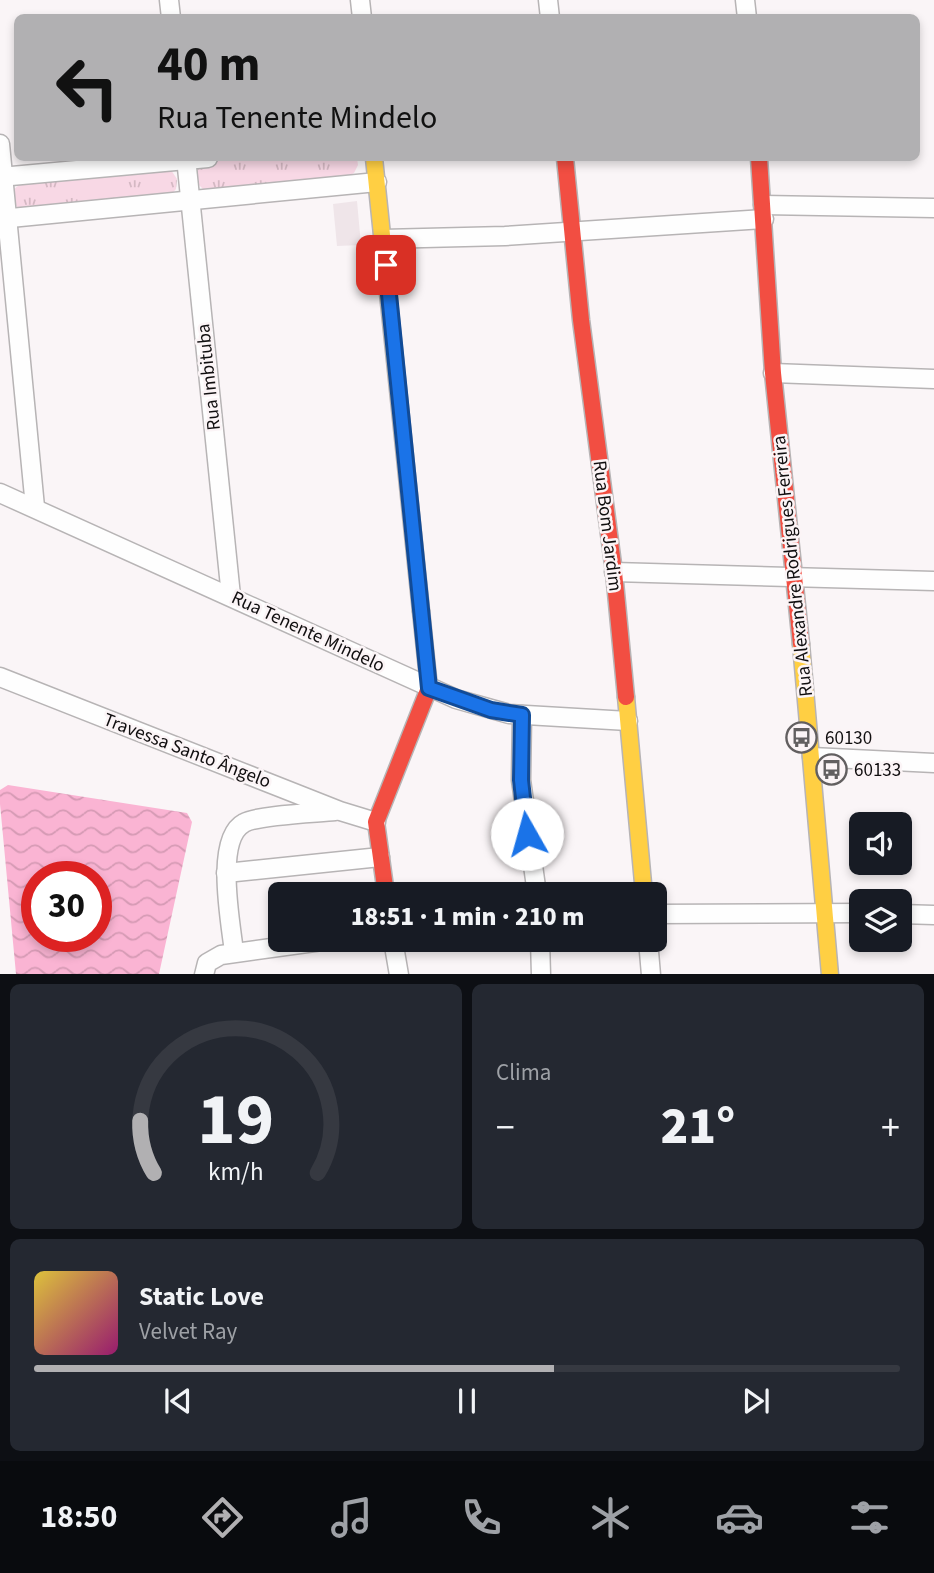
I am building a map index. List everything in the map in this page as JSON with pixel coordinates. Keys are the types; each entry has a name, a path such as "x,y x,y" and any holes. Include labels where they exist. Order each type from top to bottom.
{"street":[{"path":"0,144 4,219 35,507"},
{"path":"2,176 164,161"},
{"name":"Rua Imbituba","path":"186,161 231,596"},
{"path":"374,161 429,688 376,822 384,882"},
{"name":"Rua Bom Jardim","path":"565,161 581,320 614,572 643,882"},
{"name":"Rua Alexandre Rodrigues Ferreira","path":"759,161 773,373 795,576 830,974"},
{"path":"4,219 377,182"},
{"path":"383,239 505,236 763,212 934,208"},
{"path":"773,373 934,379"},
{"name":"Rua Tenente Mindelo","path":"0,492 429,688 491,710 522,715 628,721"},
{"path":"614,572 934,581"},
{"name":"Travessa Santo Ângelo","path":"0,677 340,811 376,822"},
{"path":"522,715 521,780 535,882"},
{"path":"812,757 934,763"},
{"path":"234,952 226,873 232,838 242,824 259,819 340,811"},
{"path":"226,873 380,857"},
{"path":"667,914 849,914"},
{"path":"912,914 934,915"},
{"path":"204,974 213,958 268,948"},
{"path":"395,952 398,974"},
{"path":"540,952 541,974"},
{"path":"649,952 651,974"}],"shaded area":[{"path":"357,201 361,245 337,246 333,204"}],"green space":[{"path":"219,161 357,161 358,165 354,173 348,176 210,191 204,190 197,183 197,171 206,164"},
{"path":"171,170 177,179 176,189 171,195 24,209 18,208 14,203 14,189 23,182"},
{"path":"101,177 104,194 63,199 61,182"}],"water":[{"path":"8,785 187,813 192,822 159,974 16,974 0,790"}],"traffic: slow":[{"path":"374,161 421,611"},
{"path":"801,644 830,974"},
{"path":"626,697 643,882"}],"traffic: jam":[{"path":"565,161 581,320 614,572 626,697"},
{"path":"759,161 773,373 801,644"},
{"path":"384,882 376,822 429,688 421,611"}],"place":[{"name":"60130","path":"802,738"},
{"name":"60133","path":"831,770"}],"route":[{"path":"386,265 429,688 491,710 522,715 521,780 527,834"}]}
